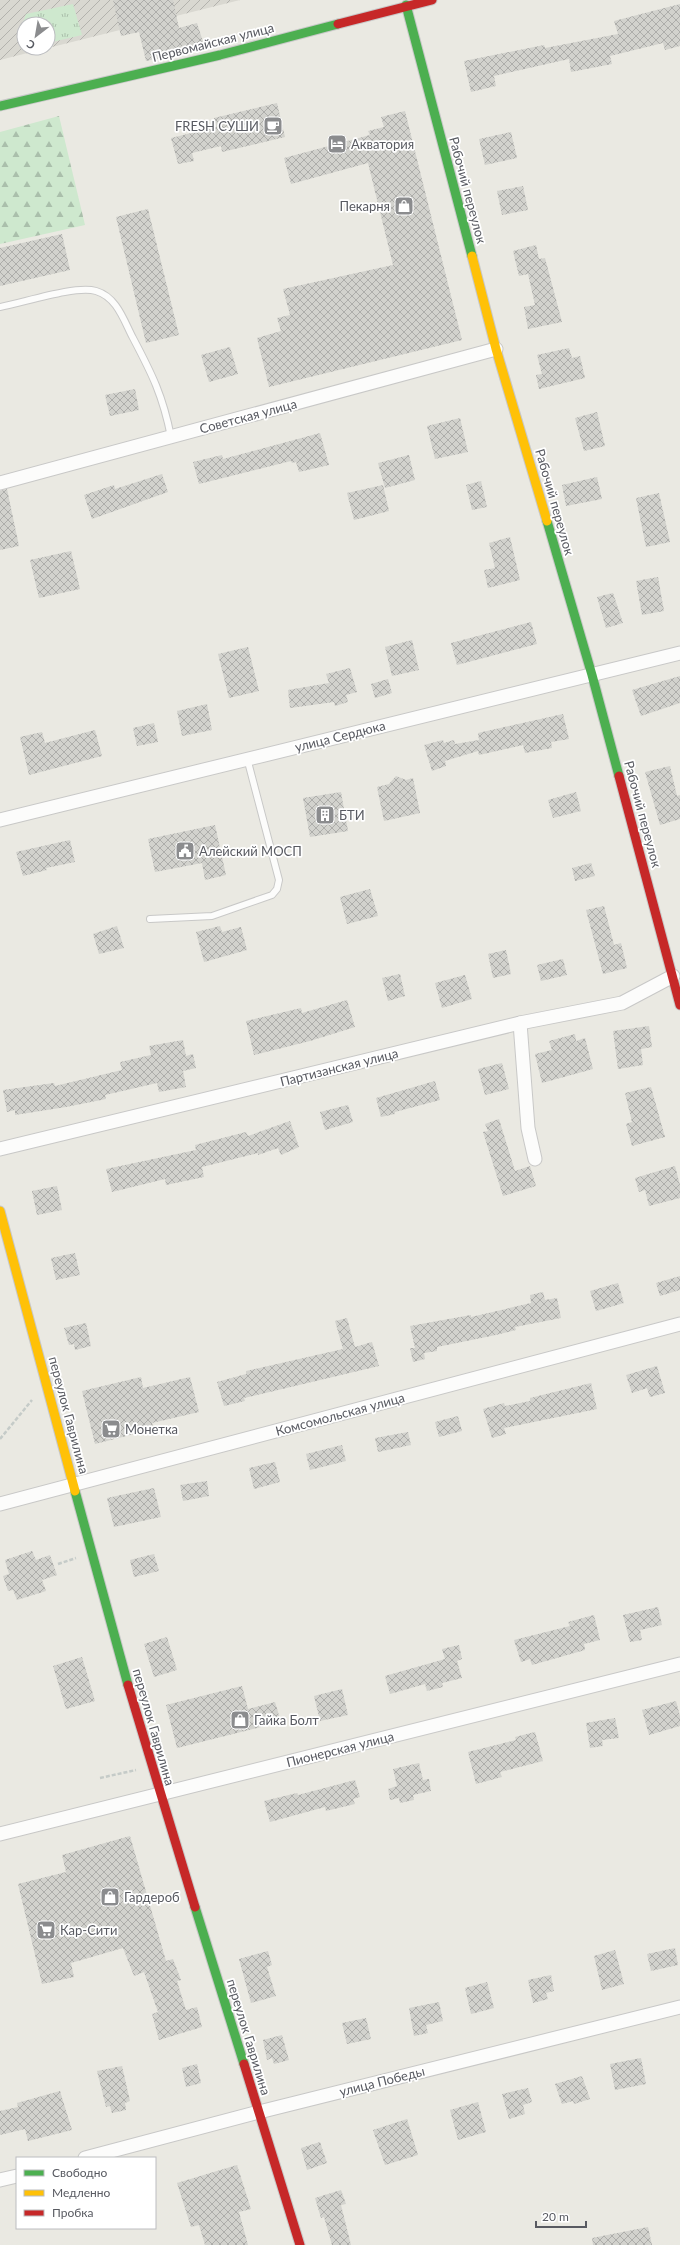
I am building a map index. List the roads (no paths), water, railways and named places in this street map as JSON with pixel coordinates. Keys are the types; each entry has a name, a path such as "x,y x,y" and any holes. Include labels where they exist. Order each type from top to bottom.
{"street":[{"name":"Первомайская улица","path":"0,106 220,55 406,5 432,0"},
{"name":"Рабочий переулок","path":"406,5 496,349 592,675 680,1005"},
{"name":"Советская улица","path":"0,483 496,349"},
{"name":"улица Сердюка","path":"0,820 247,758 680,653"},
{"name":"Партизанская улица","path":"0,1149 520,1023 622,1003 673,976"},
{"path":"520,1023 528,1128 535,1159"},
{"name":"переулок Гаврилина","path":"0,1212 114,1637 160,1793 300,2245"},
{"name":"Комсомольская улица","path":"0,1504 680,1324"},
{"name":"Пионерская улица","path":"0,1834 680,1664"},
{"name":"улица Победы","path":"89,2157 259,2112 680,2007"},
{"path":"0,2180 16,2176"}],"lane":[{"path":"0,307 78,290 96,291 107,297 119,308 150,367 164,407 171,437"},
{"path":"150,919 212,916 263,899 272,895 277,889 279,880 247,758"}],"place":[{"name":"FRESH СУШИ","path":"273,126"},
{"name":"Акватория","path":"337,144"},
{"name":"Пекарня","path":"404,206"},
{"name":"БТИ","path":"325,815"},
{"name":"Алейский МОСП","path":"185,851"},
{"name":"Монетка","path":"111,1429"},
{"name":"Гайка Болт","path":"240,1720"},
{"name":"Гардероб","path":"110,1897"},
{"name":"Кар-Сити","path":"46,1930"}]}
